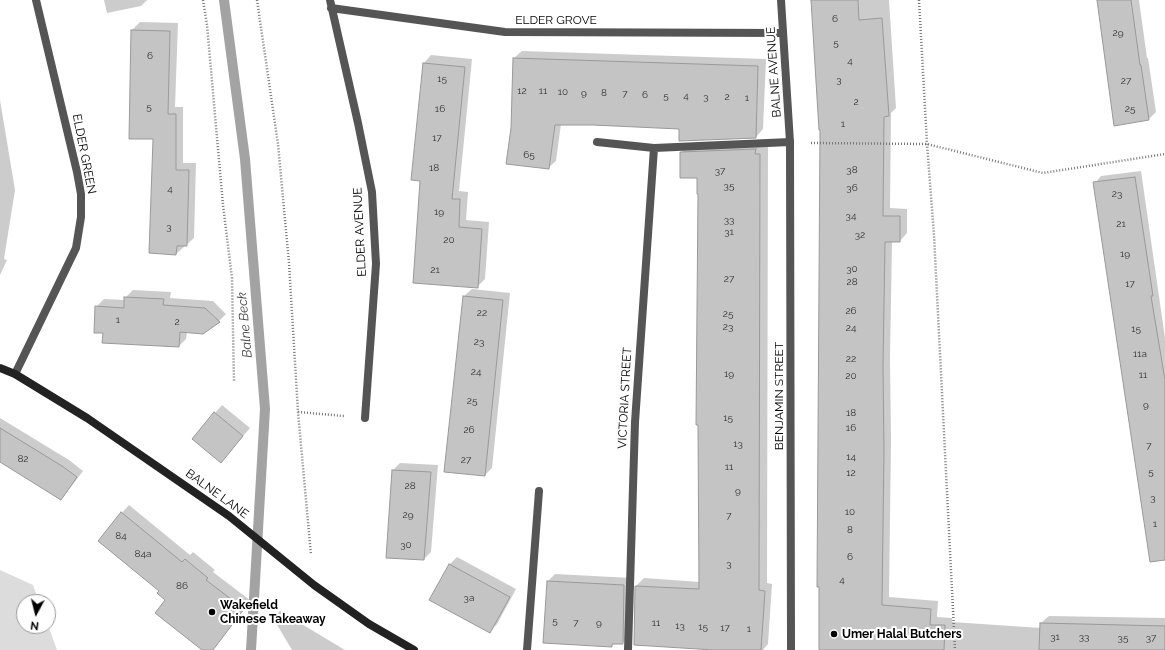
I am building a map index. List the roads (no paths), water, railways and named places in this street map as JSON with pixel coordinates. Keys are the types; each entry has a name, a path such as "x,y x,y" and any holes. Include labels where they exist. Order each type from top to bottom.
{"street":[{"name":"ELDER GREEN","path":"15,374 76,248 81,217 81,194 77,172 36,0"},
{"name":"BALNE AVENUE","path":"781,0 790,142"},
{"name":"ELDER GROVE","path":"331,4 506,32 783,33"},
{"name":"ELDER AVENUE","path":"331,4 372,192 376,264 365,418"},
{"path":"597,142 654,148 790,142"},
{"name":"BENJAMIN STREET","path":"790,142 791,650"},
{"name":"VICTORIA STREET","path":"628,650 635,422 654,148"},
{"name":"BALNE LANE","path":"0,368 15,374 86,418 229,516 314,585 368,624 414,650"},
{"path":"527,650 539,491"}],"waterway":[{"name":"Balne Beck","path":"224,0 245,159 265,409 251,650"}],"place":[{"name":"Wakefield Chinese Takeaway","path":"212,612"},
{"name":"Umer Halal Butchers","path":"834,634"}]}
